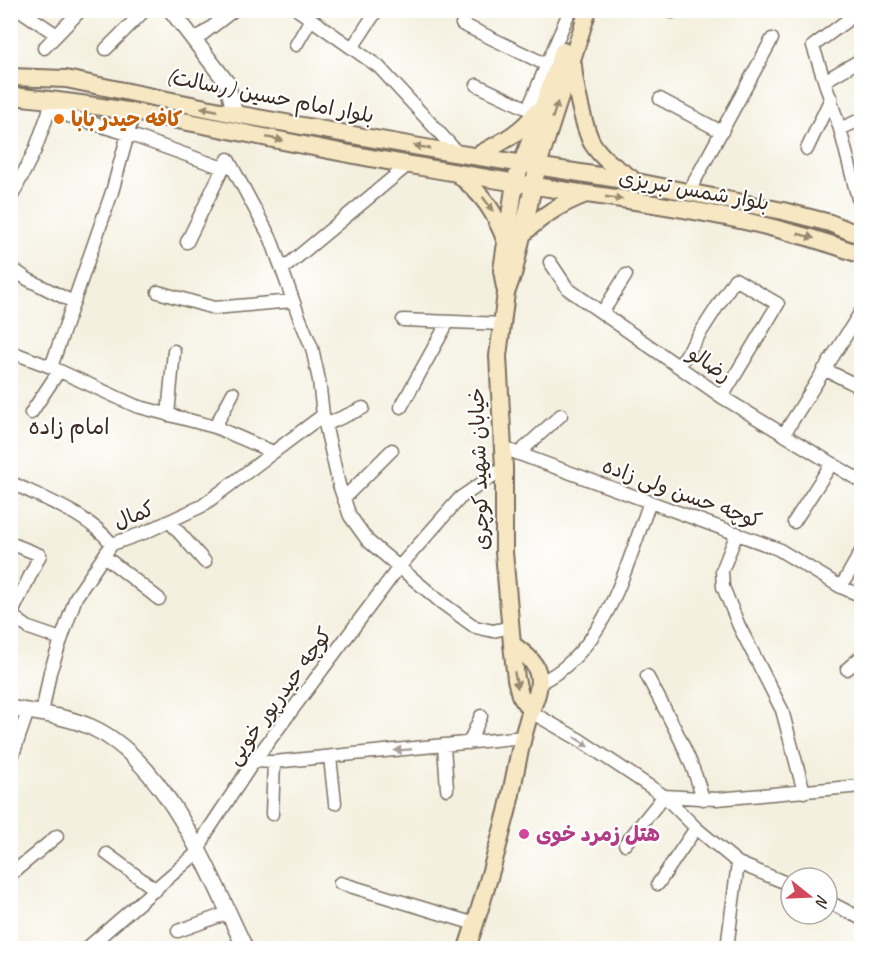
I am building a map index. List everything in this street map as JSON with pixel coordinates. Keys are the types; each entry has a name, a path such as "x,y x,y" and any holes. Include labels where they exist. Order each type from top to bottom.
{"main road":[{"path":"529,164 546,96 578,10"},
{"path":"529,164 588,10"},
{"path":"572,56 574,83 592,142 609,164 637,182"},
{"name":"بلوار امام حسین (رسالت)","path":"10,77 66,79 235,114 529,164"},
{"path":"476,156 504,141 529,122 546,96"},
{"name":"بلوار امام حسین (رسالت)","path":"11,97 51,105 134,112 408,165 515,182"},
{"name":"بلوار شمس تبریزی","path":"529,164 637,182 688,194 783,211 830,224 861,236"},
{"name":"خیابان شهید کوچری","path":"529,164 515,182 514,271 506,293 498,356 510,451 504,468 504,552 511,636 520,695 531,712"},
{"name":"خیابان شهید کوچری","path":"513,239 533,184 529,164"},
{"path":"457,173 479,192 513,239 561,204 586,194"},
{"name":"بلوار شمس تبریزی","path":"515,182 781,228 861,255"},
{"path":"467,948 476,924 506,813 526,723 538,684 538,675 528,656 511,636"}],"street":[{"path":"20,10 57,35"},
{"path":"44,48 81,10"},
{"path":"106,49 146,10"},
{"path":"171,10 227,83 235,114"},
{"path":"195,40 234,10"},
{"path":"298,10 379,67 458,153"},
{"path":"352,48 377,10"},
{"path":"477,85 528,110 570,10"},
{"path":"848,15 813,46 857,179 861,213"},
{"path":"296,45 311,19"},
{"path":"462,24 547,65"},
{"path":"688,194 772,39"},
{"path":"826,80 861,59"},
{"path":"807,149 831,98"},
{"path":"660,99 722,132"},
{"path":"10,200 35,150 51,105 128,134 225,164 271,239 312,348 324,420 350,516 369,541 442,603 475,627 511,636"},
{"path":"31,413 55,369 73,302 112,192 134,112"},
{"path":"840,129 861,119"},
{"path":"187,242 225,164"},
{"path":"283,269 408,165"},
{"name":"رضالو","path":"550,262 568,289 722,397 861,482"},
{"path":"10,267 27,279 73,302"},
{"path":"602,313 626,275"},
{"path":"679,366 735,279 778,304 722,397"},
{"path":"158,292 214,308 293,301"},
{"path":"784,434 861,310"},
{"path":"403,320 502,324"},
{"path":"401,407 448,322"},
{"path":"168,415 174,351"},
{"path":"14,353 136,406 215,427 273,452"},
{"path":"824,369 861,388"},
{"path":"215,427 233,393"},
{"name":"کمال","path":"10,763 35,712 76,597 112,544 202,507 273,452 324,420 363,408"},
{"path":"510,451 561,415"},
{"path":"344,498 392,450"},
{"name":"کوچه حسن ولی زاده","path":"510,451 778,549 841,587 861,596"},
{"path":"794,522 832,463"},
{"name":"کوچه حیدرپور خویی","path":"198,852 207,832 254,761 399,567 460,498 504,468"},
{"path":"10,482 102,531 112,544"},
{"path":"538,684 569,664 593,637 608,612 650,502"},
{"path":"170,522 205,562"},
{"path":"737,533 722,571 723,587 739,626 782,710 804,792"},
{"path":"10,543 40,555 11,615 29,628 61,639"},
{"path":"841,587 861,550"},
{"path":"104,556 159,599"},
{"path":"646,676 685,747 696,773 703,799"},
{"path":"10,708 57,716 91,727 121,745 140,762 185,827 245,948"},
{"path":"531,712 580,740 664,796 696,828 738,863 779,880"},
{"path":"469,743 481,716"},
{"path":"254,761 274,762 524,737"},
{"path":"444,746 447,789"},
{"path":"330,757 335,803"},
{"path":"272,814 274,762"},
{"path":"664,796 703,799 861,786"},
{"path":"625,844 664,796"},
{"path":"658,884 696,828"},
{"path":"10,876 57,836"},
{"path":"87,948 198,852"},
{"path":"107,854 156,890"},
{"path":"728,948 738,863"},
{"path":"340,883 476,924"},
{"path":"839,907 861,919"},
{"path":"177,931 228,913"}],"place":[{"name":"کافه حیدر بابا","path":"59,119"},
{"name":"هتل زمرد خوی","path":"524,834"}],"district":[{"name":"امام زاده","path":"69,426"}]}
